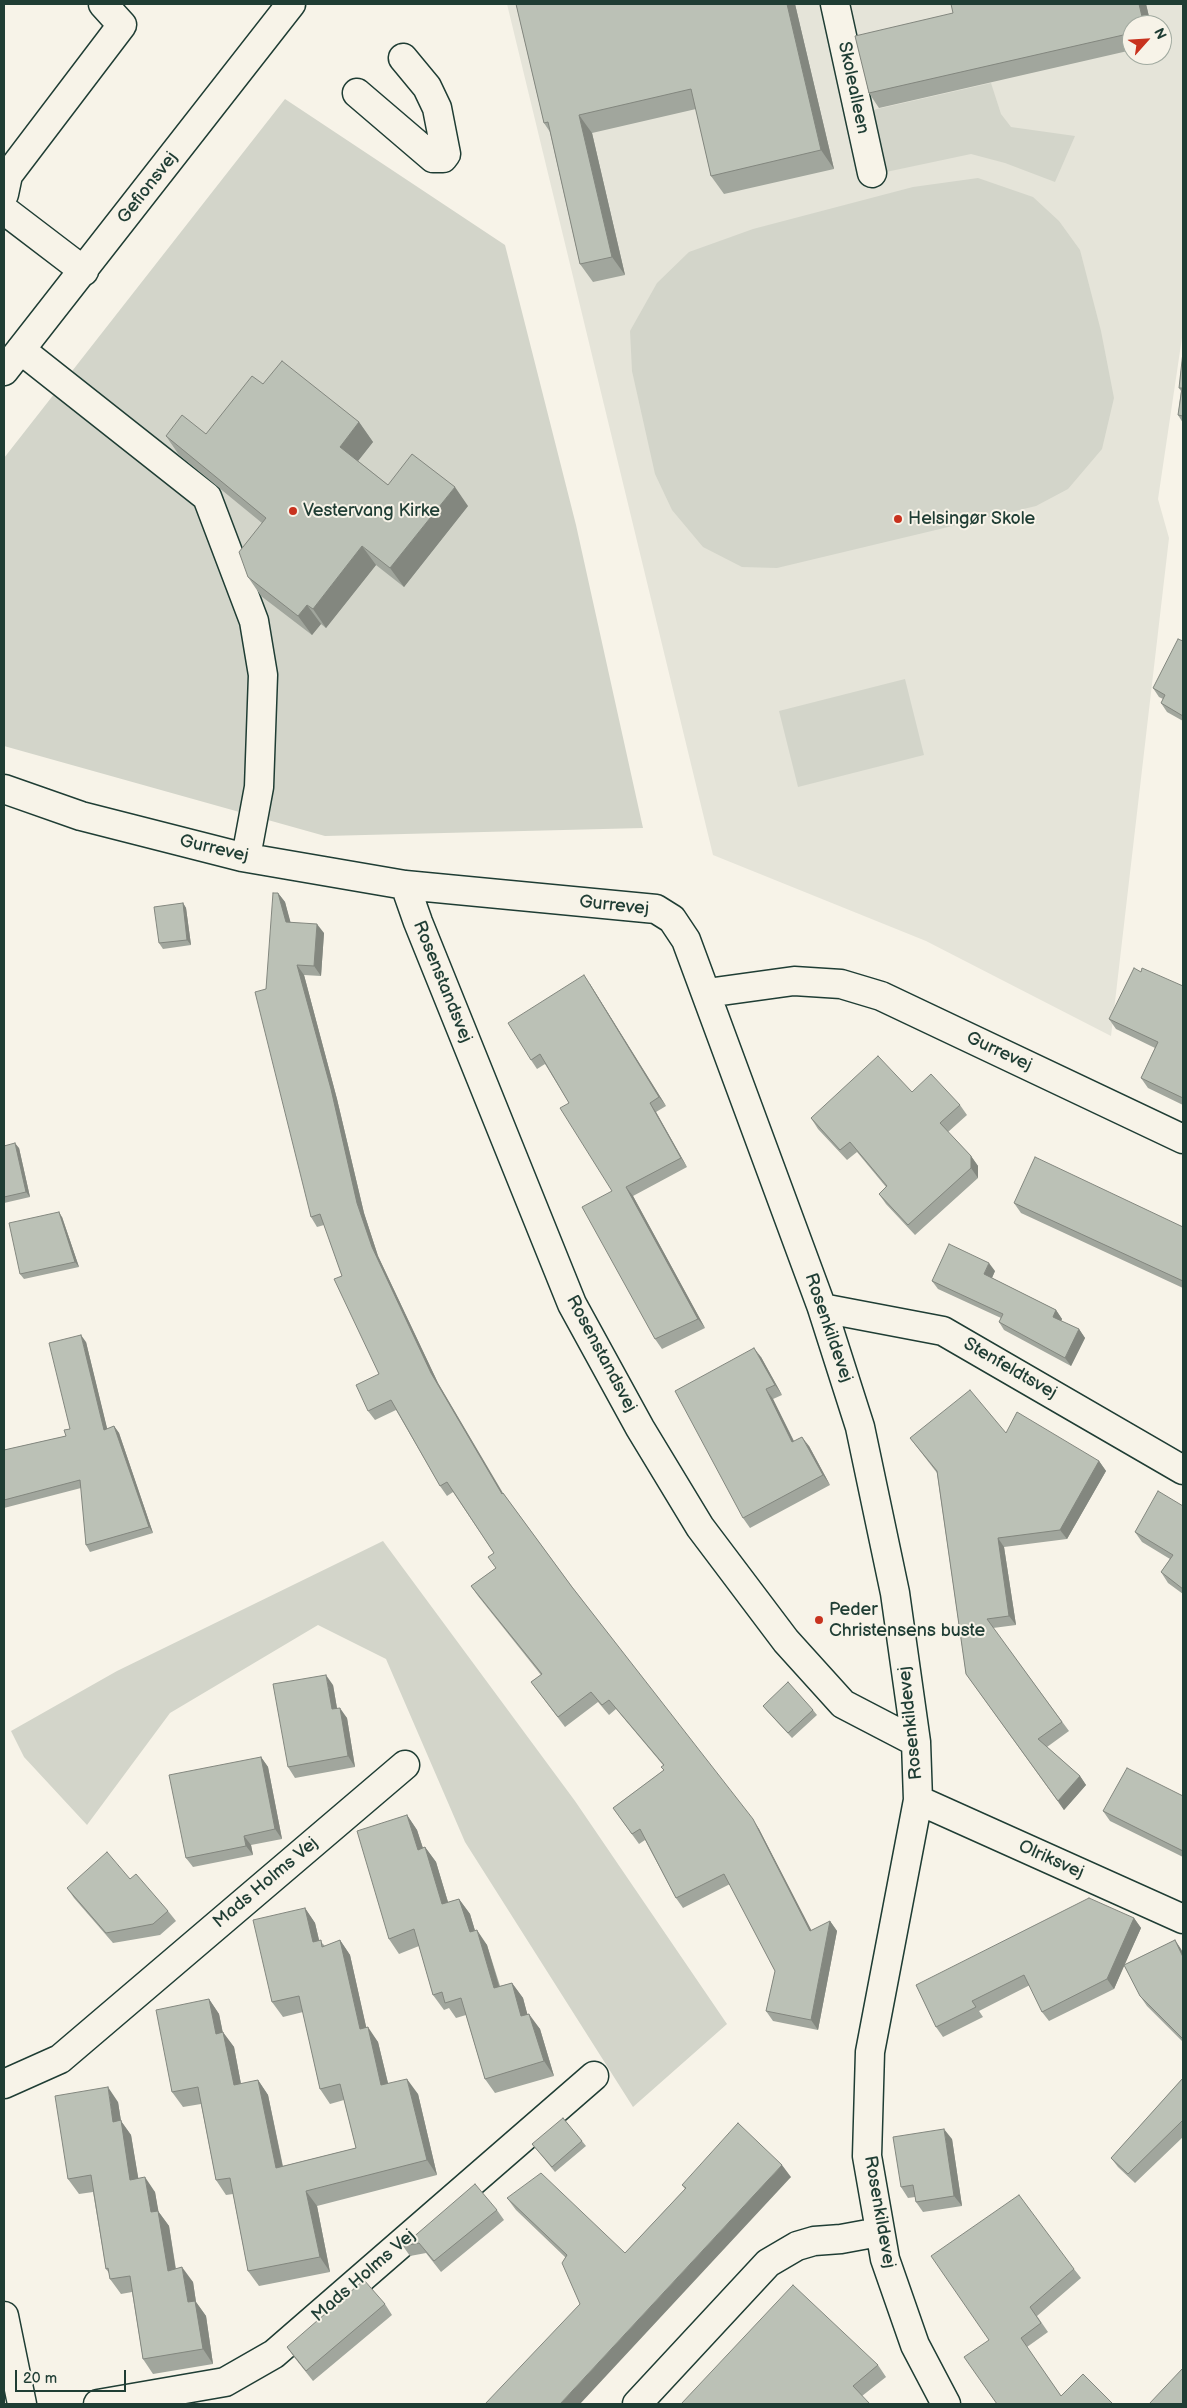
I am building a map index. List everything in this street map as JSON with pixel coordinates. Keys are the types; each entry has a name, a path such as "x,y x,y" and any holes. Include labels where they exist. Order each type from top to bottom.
{"street":[{"path":"4,194 8,175 122,25 103,4"},
{"name":"Gefionsvej","path":"4,371 291,4"},
{"name":"Skolealleen","path":"835,4 872,173"},
{"path":"357,94 433,158 443,158 446,154 437,108 427,87 403,58"},
{"path":"4,210 84,271"},
{"path":"21,350 207,497 254,621 263,675 259,787 246,857"},
{"name":"Gurrevej","path":"4,789 81,816 246,857 405,885 656,909 672,919 686,940 707,993 794,981 841,984 873,994 1183,1139"},
{"name":"Rosenstandsvej","path":"405,885 418,922 572,1304 640,1428 700,1527 786,1641 843,1704 916,1742"},
{"name":"Rosenkildevej","path":"707,993 822,1308 860,1427 896,1593 916,1742 918,1800 870,2052 867,2156 879,2232 887,2268 911,2336 946,2404"},
{"name":"Stenfeldtsvej","path":"822,1308 943,1331 1183,1470"},
{"name":"Mads Holms Vej","path":"4,2084 60,2058 405,1765"},
{"name":"Olriksvej","path":"918,1800 1183,1919"},
{"name":"Mads Holms Vej","path":"98,2404 225,2382 274,2354 594,2076"},
{"path":"636,2404 768,2263 797,2246 814,2240 841,2239 879,2232"},
{"path":"4,2316 22,2404"}],"shaded area":[{"name":"Helsingør Skole","path":"507,4 1183,4 1183,331 1158,499 1169,538 1111,1036 926,941 713,855"},
{"path":"991,83 1001,114 1011,127 1075,136 1055,182 1005,163 971,154 886,172 873,110"},
{"path":"285,99 505,245 576,525 643,828 325,836 4,746 4,458"},
{"path":"978,178 1033,197 1059,221 1080,250 1101,331 1114,398 1102,449 1068,489 1036,506 777,568 742,567 703,547 672,510 655,474 632,371 630,331 657,283 689,252 753,229 913,187"},
{"path":"905,679 924,755 798,787 779,711"},
{"path":"383,1541 575,1801 727,2024 633,2107 465,1842 386,1659 318,1625 170,1713 87,1825 24,1757 11,1731 117,1671"}],"building":[{"path":"516,4 787,4 821,150 711,176 691,89 579,115 612,257 580,264 548,122 544,123"},
{"path":"951,4 1139,4 1142,15 1122,15 1122,35 869,93 855,36 953,13"},
{"path":"1183,352 1183,416 1178,415 1182,388 1179,388"},
{"name":"Vestervang Kirke","path":"282,361 359,422 340,447 388,485 412,454 455,487 390,568 362,546 313,609 307,605 298,616 248,577 239,552 266,518 166,436 182,415 206,434 252,376 263,384"},
{"path":"1178,639 1183,641 1183,716 1161,703 1165,695 1153,688"},
{"path":"273,893 278,893 286,922 317,924 314,966 297,965 331,1089 357,1203 372,1247 431,1373 502,1494 753,1819 810,1931 830,1921 811,2020 766,2011 775,1971 724,1874 676,1898 640,1829 632,1834 613,1808 664,1770 661,1767 664,1765 609,1700 602,1705 591,1692 558,1717 531,1682 542,1674 471,1586 496,1568 488,1557 494,1553 447,1482 440,1486 391,1400 368,1411 356,1385 379,1374 334,1279 342,1276 320,1214 311,1217 255,992 266,989"},
{"path":"183,903 187,940 159,943 154,907"},
{"path":"1134,968 1141,972 1142,968 1183,986 1183,1098 1141,1078 1158,1042 1109,1019"},
{"path":"584,975 659,1097 650,1103 681,1158 626,1187 698,1319 655,1339 582,1207 612,1191 560,1108 569,1103 540,1054 531,1060 508,1023"},
{"path":"878,1056 912,1092 931,1074 960,1105 940,1123 971,1156 971,1168 908,1225 879,1194 887,1186 850,1142 840,1150 811,1118"},
{"path":"15,1143 26,1192 4,1197 4,1146"},
{"path":"1035,1157 1183,1227 1183,1281 1014,1203"},
{"path":"59,1212 75,1262 20,1274 9,1223"},
{"path":"949,1244 989,1263 984,1274 1056,1310 1053,1317 1079,1329 1065,1358 999,1322 1003,1314 932,1281"},
{"path":"81,1335 104,1430 114,1426 149,1527 86,1545 80,1480 4,1500 4,1450 66,1436 64,1430 70,1429 49,1343"},
{"path":"754,1348 775,1385 766,1389 792,1442 802,1437 823,1475 743,1518 675,1391"},
{"path":"970,1390 1006,1433 1017,1412 1099,1461 1060,1530 998,1538 1009,1616 987,1619 1062,1722 1038,1739 1080,1776 1058,1801 966,1674 937,1471 910,1438"},
{"path":"1158,1491 1183,1506 1183,1589 1161,1572 1173,1555 1135,1532"},
{"path":"326,1675 332,1709 340,1708 348,1756 288,1767 273,1684"},
{"path":"788,1682 813,1710 788,1733 763,1706"},
{"path":"261,1757 275,1829 244,1836 246,1846 186,1858 169,1775"},
{"path":"1127,1768 1183,1796 1183,1851 1103,1811"},
{"path":"407,1815 418,1850 425,1847 442,1904 459,1899 470,1932 477,1930 494,1988 512,1983 521,2016 529,2014 544,2061 485,2079 461,1998 445,2003 442,1992 433,1995 414,1929 389,1939 357,1831"},
{"path":"107,1852 130,1879 136,1874 168,1911 153,1924 106,1933 67,1888"},
{"path":"1089,1898 1134,1918 1107,1979 1042,2012 1024,1975 972,2001 976,2007 936,2027 916,1985"},
{"path":"305,1908 313,1942 321,1940 322,1947 340,1940 360,2029 368,2027 381,2085 407,2079 427,2160 306,2191 320,2257 248,2271 230,2178 216,2180 198,2087 172,2092 156,2010 209,1999 216,2034 223,2032 234,2085 258,2080 276,2168 356,2148 340,2084 320,2089 299,1996 272,2002 253,1920"},
{"path":"1175,1940 1183,1957 1183,2039 1140,1996 1124,1965"},
{"path":"1183,2078 1183,2122 1128,2174 1111,2158"},
{"path":"108,2087 113,2122 121,2120 130,2180 145,2177 151,2212 158,2211 168,2271 182,2267 188,2302 195,2301 203,2349 143,2359 130,2276 110,2279 108,2268 106,2269 91,2175 68,2179 55,2096"},
{"path":"563,2118 582,2141 552,2167 532,2144"},
{"path":"738,2123 782,2165 560,2404 485,2404 580,2304 562,2263 567,2255 507,2198 541,2173 625,2253 686,2188 682,2185"},
{"path":"944,2129 954,2196 916,2202 913,2185 901,2187 893,2137"},
{"path":"475,2184 497,2210 434,2261 419,2243 403,2246"},
{"path":"1019,2195 1074,2269 1030,2307 1041,2323 1021,2338 1061,2396 1083,2374 1113,2404 997,2404 964,2357 989,2340 931,2256"},
{"path":"364,2280 385,2304 306,2371 287,2347"},
{"path":"793,2285 878,2365 853,2386 870,2404 681,2404"},
{"path":"1183,2368 1183,2404 1149,2404"}],"place":[{"name":"Vestervang Kirke","path":"293,511"},
{"name":"Helsingør Skole","path":"898,519"},
{"name":"Peder Christensens buste","path":"819,1620"}]}
